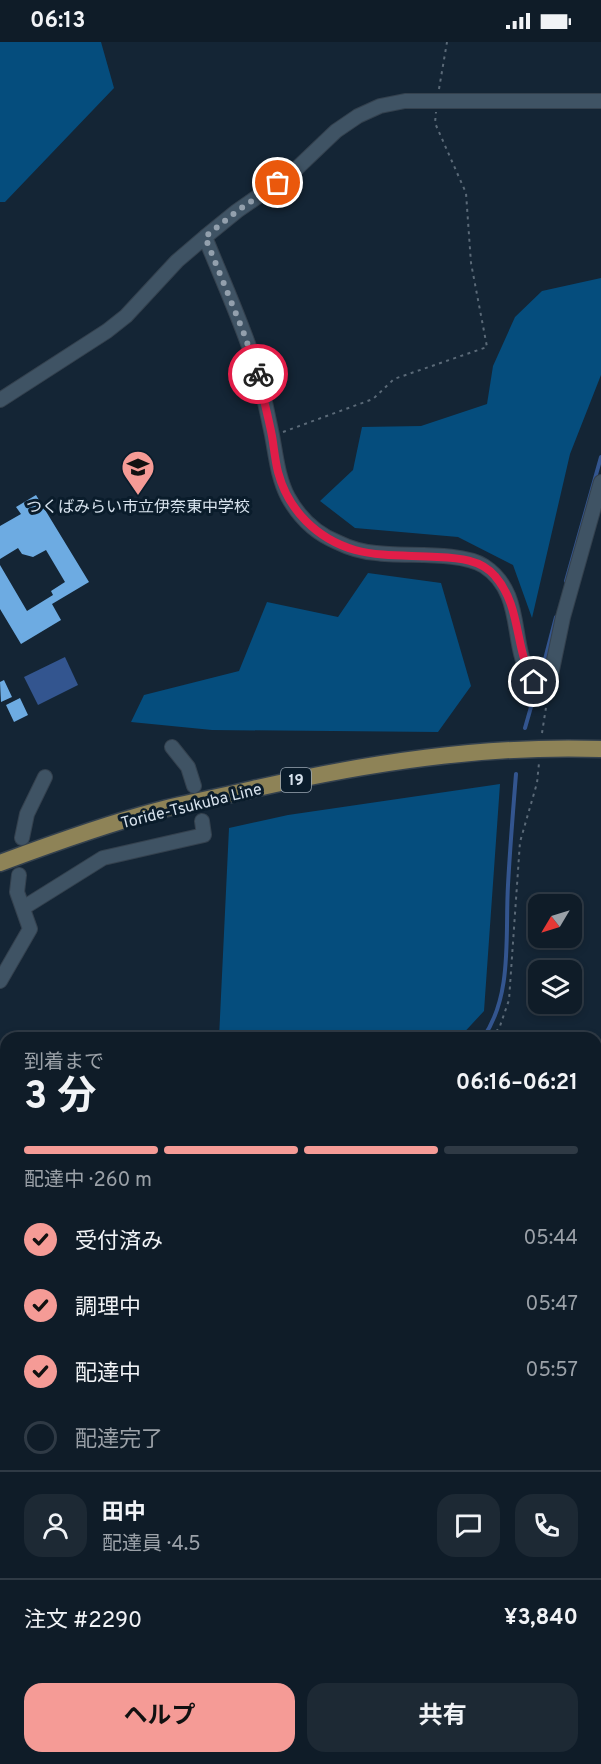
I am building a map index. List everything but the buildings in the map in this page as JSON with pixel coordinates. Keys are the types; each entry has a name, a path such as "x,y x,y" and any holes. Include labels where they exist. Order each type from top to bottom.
{"main road":[{"name":"Toride-Tsukuba Line","path":"0,863 76,834 157,810 311,776 404,760 541,750 601,749"}],"street":[{"path":"0,400 107,331 126,316 177,261 237,211 293,172 336,131 358,116 380,106 405,101 601,101"},
{"path":"205,237 258,373 279,473 287,495 300,515 317,531 354,549 376,554 468,560 483,565 495,576 507,593 516,617 520,649 526,668 534,682 548,689 563,617 601,482"},
{"path":"172,747 188,767 194,786"},
{"path":"22,838 27,814 45,777"},
{"path":"23,908 103,858 204,835 202,821"},
{"path":"0,981 30,929 17,892 19,875"}],"path":[{"path":"272,436 373,399 394,379 486,347 471,263 466,193 435,123 447,42"},
{"path":"496,1032 509,1000 520,842 537,783 548,689"}],"shaded area":[{"path":"0,42 101,42 114,88 5,202 0,202"},
{"path":"601,278 601,375 570,454 532,618 513,565 458,537 355,528 320,501 353,470 362,427 421,426 487,404 493,366 515,317 542,291"},
{"path":"368,573 441,583 471,686 438,732 212,730 131,722 144,695 239,671 267,602 338,617"},
{"path":"65,657 78,685 38,705 24,677"},
{"path":"500,784 484,1011 465,1032 219,1032 229,828 288,815"}],"waterway":[{"path":"566,581 601,457"},
{"path":"544,663 556,617"},
{"path":"525,728 531,707"},
{"path":"487,1032 499,1003 506,964 507,904 516,774"}],"way so far":[{"path":"258,374 205,237 237,211 278,183"}],"place":[{"name":"つくばみらい市立伊奈東中学校","path":"138,496"}],"route":[{"path":"258,374 279,473 287,495 300,515 317,531 354,549 376,554 453,558 483,565 495,576 507,593 516,617 520,649 526,668 534,682"}]}
